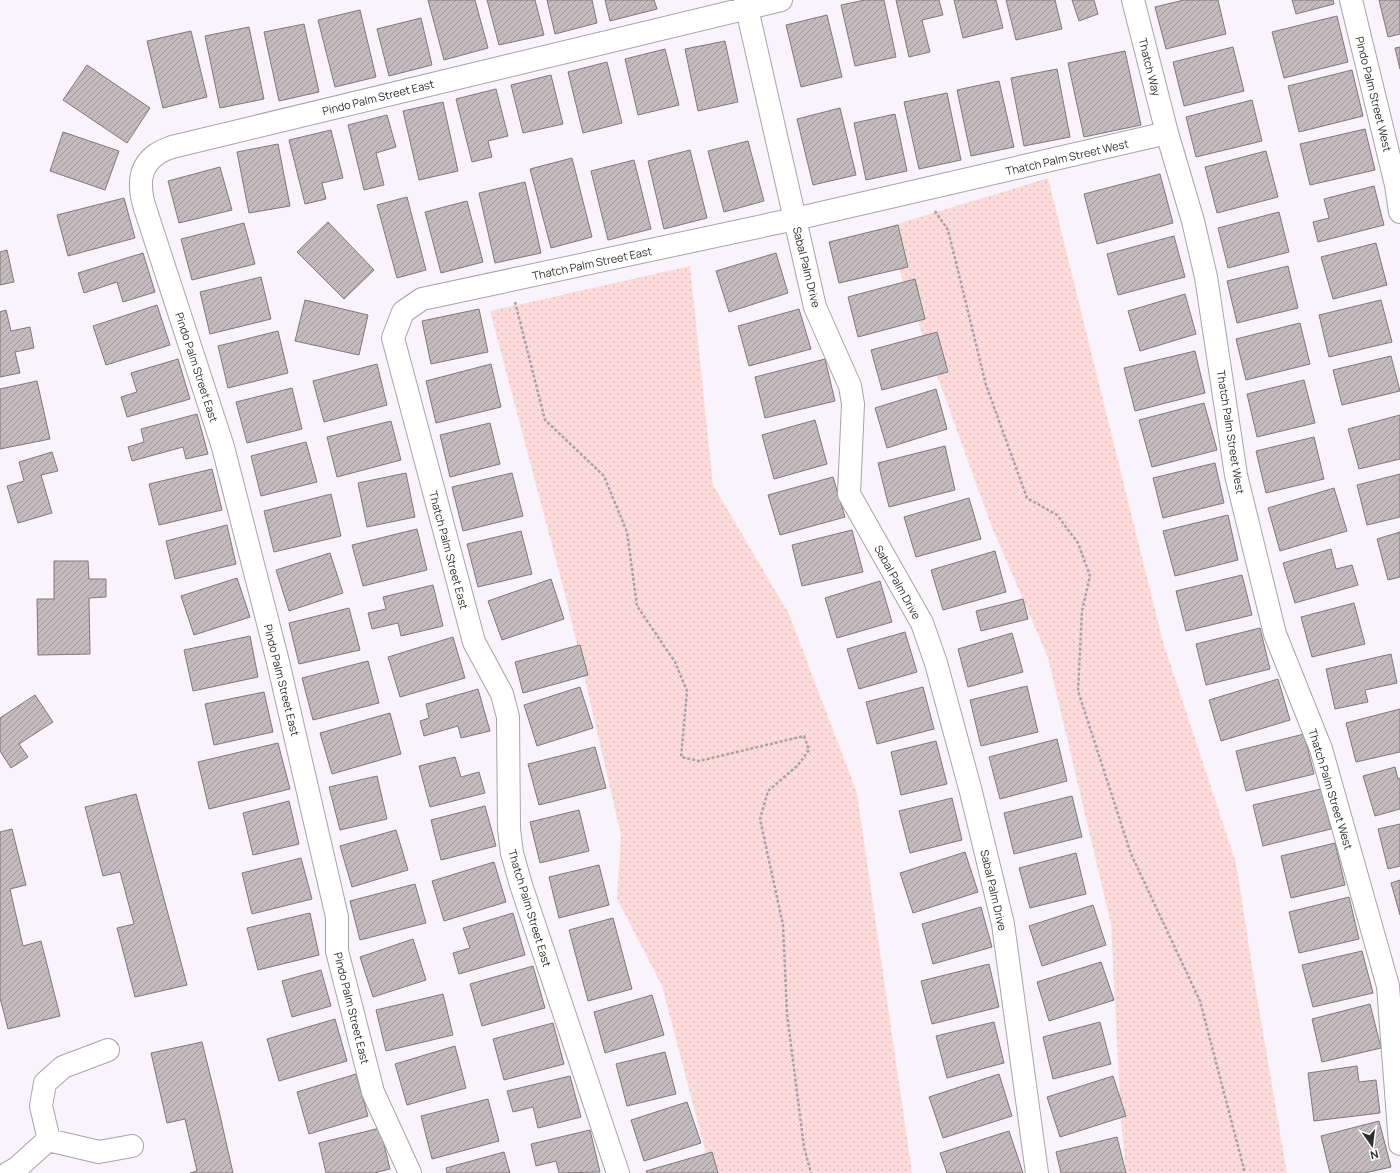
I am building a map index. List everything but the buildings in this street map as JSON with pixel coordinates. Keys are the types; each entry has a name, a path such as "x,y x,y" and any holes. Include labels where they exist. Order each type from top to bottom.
{"street":[{"path":"746,4 781,0"},
{"name":"Thatch Way","path":"1133,0 1167,133"},
{"name":"Pindo Palm Street West","path":"1351,0 1396,185 1400,212"},
{"name":"Sabal Palm Drive","path":"746,4 815,307 850,386 853,404 849,494 922,623 936,663 971,792 1003,924 1037,1173"},
{"name":"Pindo Palm Street East","path":"410,1173 373,1092 337,951 337,917 278,662 239,509 223,447 144,206 140,182 146,166 153,158 157,154 172,147 746,4"},
{"name":"Thatch Palm Street West","path":"795,219 1167,133 1193,221 1206,277 1236,475 1275,634 1321,749 1388,986 1400,1144"},
{"name":"Thatch Palm Street East","path":"618,1173 521,885 512,853 509,829 508,717 502,694 474,642 393,338 403,312 422,299 795,219"},
{"path":"50,1140 41,1106 45,1083 63,1067 108,1050"},
{"path":"50,1140 99,1152 132,1146"},
{"path":"8,1173 17,1168 50,1140"}],"path":[{"path":"922,190 948,230 986,385 1027,498 1057,515 1078,543 1090,576 1082,611 1078,691 1131,854 1200,1001 1245,1173"},
{"path":"509,280 545,420 604,476 627,532 637,606 675,662 687,691 681,757 699,761 804,736 808,750 798,765 768,791 760,819 783,926 787,1014 804,1147 811,1173"}],"shaded area":[{"path":"1048,178 1163,642 1236,863 1287,1173 1126,1173 1121,1119 1111,924 1048,658 991,525 884,228"},
{"path":"690,266 713,485 789,614 857,793 912,1173 711,1173 662,986 617,899 621,835 567,602 490,311"}]}
